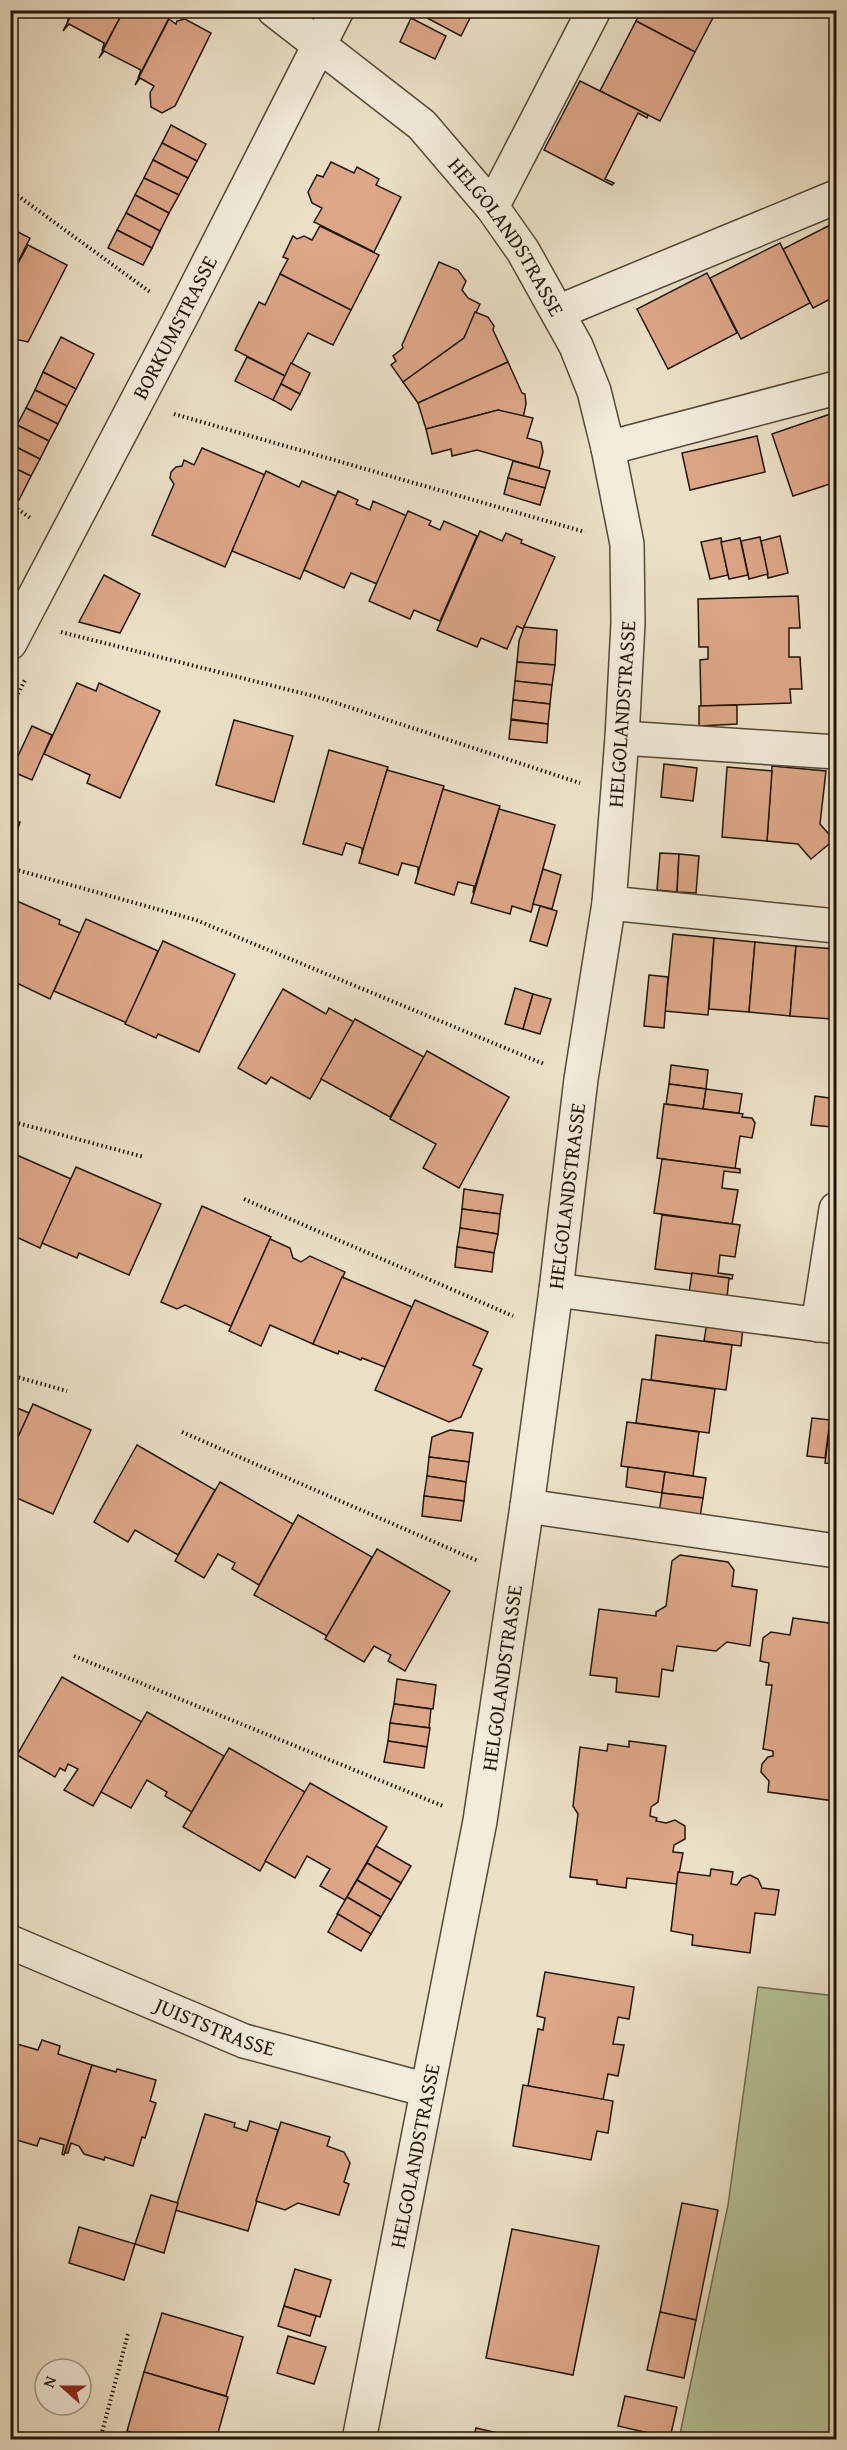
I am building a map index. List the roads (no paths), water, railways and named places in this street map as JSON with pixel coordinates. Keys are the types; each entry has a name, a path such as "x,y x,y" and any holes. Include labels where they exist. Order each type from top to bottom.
{"street":[{"name":"HELGOLANDSTRASSE","path":"274,10 422,125 492,207 523,250 576,346 594,392 608,448 627,544 628,622 622,738 609,903 581,1079 527,1506 480,1821 359,2439"},
{"name":"BORKUMSTRASSE","path":"16,632 338,10"},
{"path":"492,207 594,10"},
{"path":"558,312 837,197"},
{"path":"608,448 837,388"},
{"path":"622,738 837,752"},
{"path":"609,903 837,926"},
{"path":"556,1290 827,1326 837,1209"},
{"path":"527,1506 837,1551"},
{"name":"JUISTSTRASSE","path":"10,1942 244,2041 427,2090"}]}
